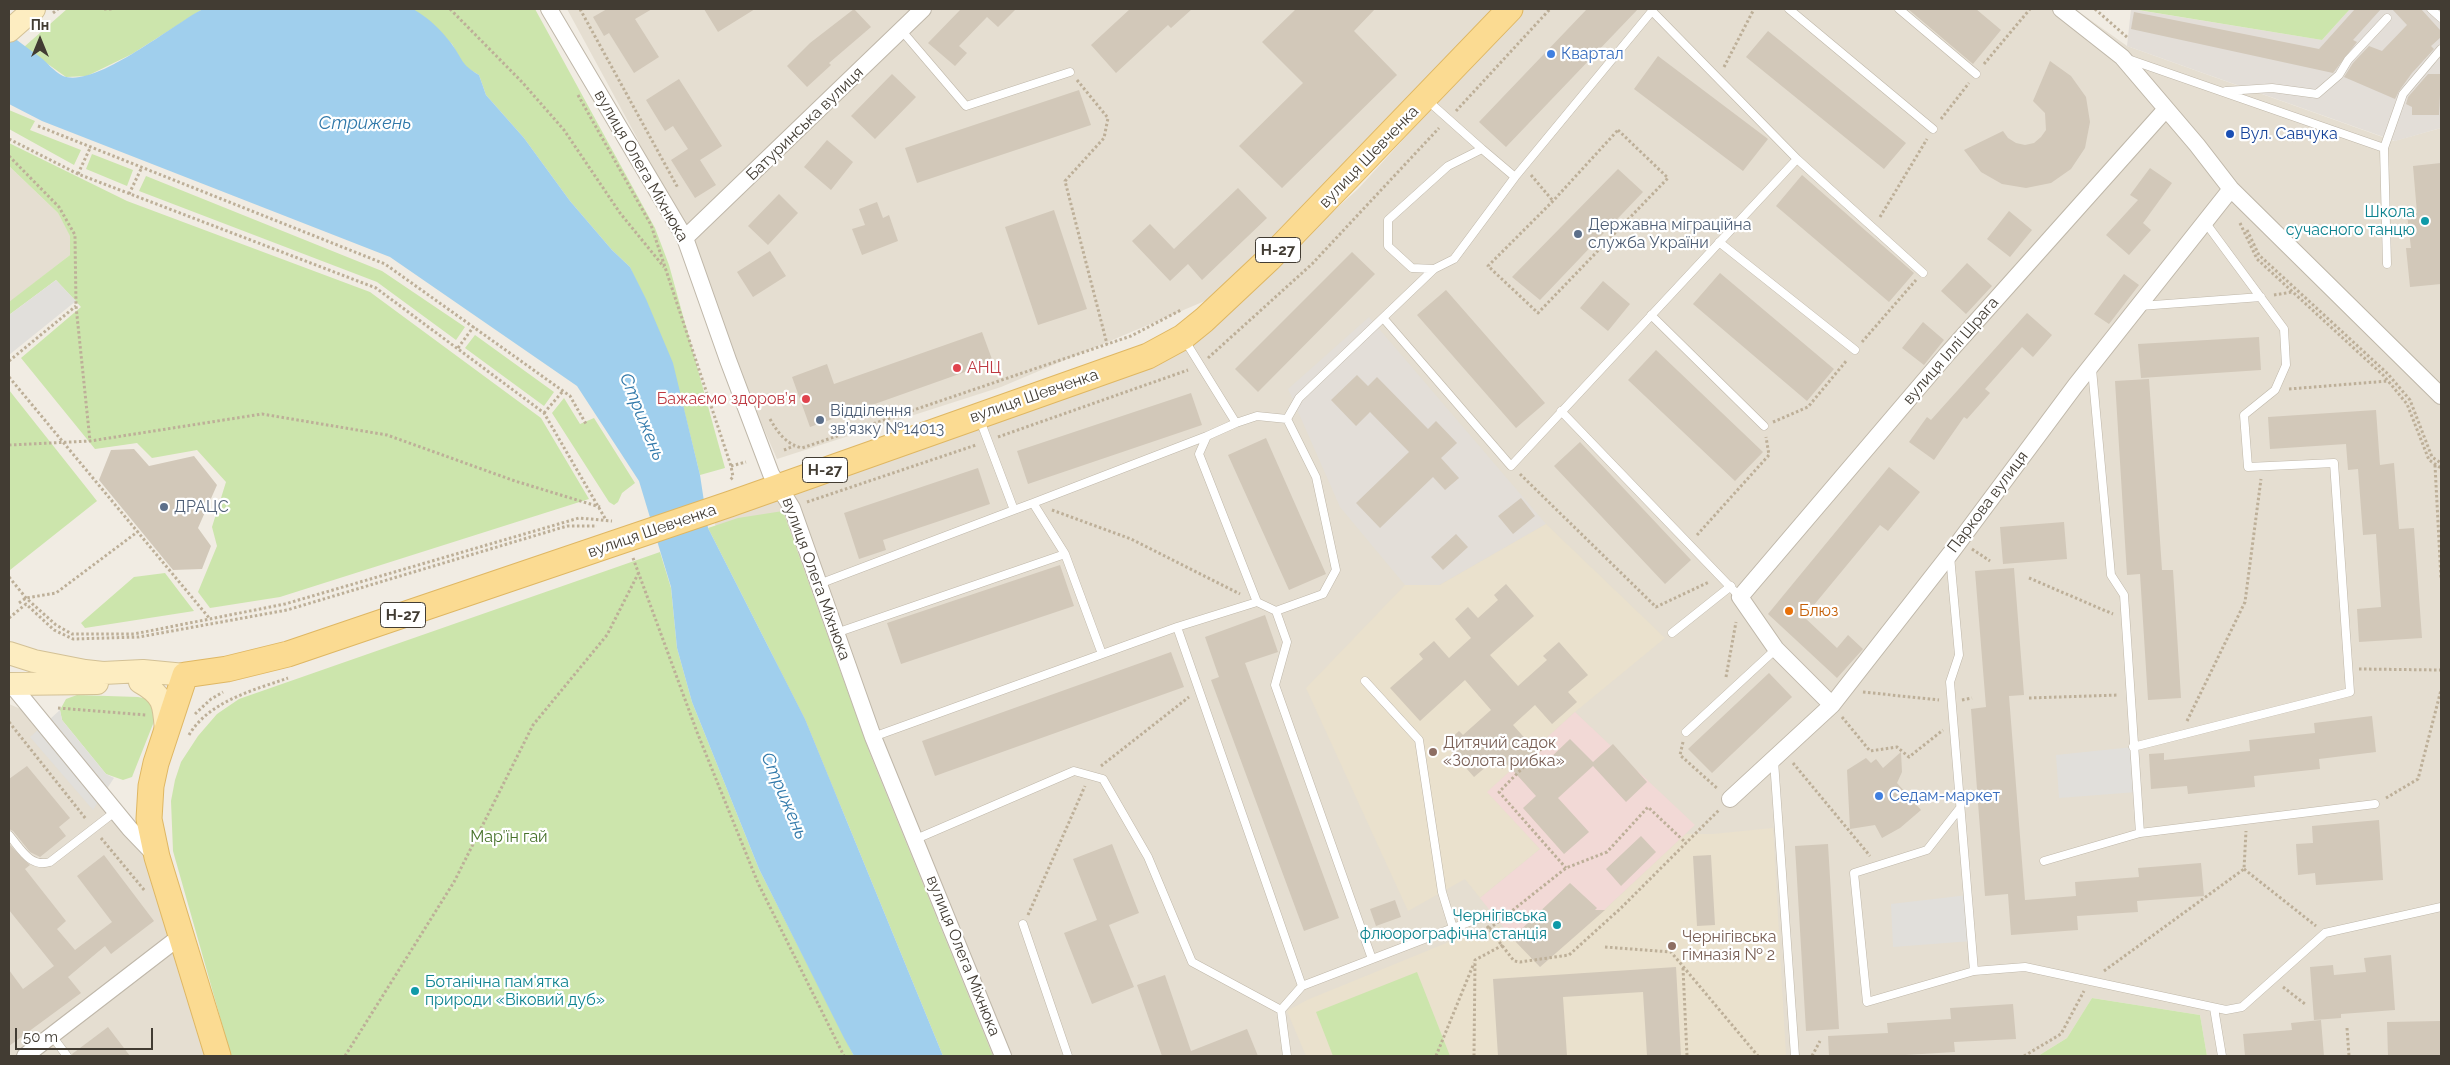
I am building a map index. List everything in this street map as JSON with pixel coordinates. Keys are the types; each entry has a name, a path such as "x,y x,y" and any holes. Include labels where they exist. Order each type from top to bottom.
{"main road":[{"name":"вулиця Шевченка","path":"185,675 227,669 288,654 631,547 729,493 780,486 1148,356 1183,337 1204,320 1269,259 1510,9"},
{"path":"9,31 32,11"},
{"name":"Н-27","path":"9,653 34,661 85,671 103,673 143,671 185,675"},
{"path":"185,675 151,786 149,819 157,857 218,1056"},
{"name":"Н-27","path":"10,684 140,682 185,675"},
{"path":"140,682 155,691 164,707 168,729"}],"street":[{"name":"вулиця Олега Міхнюка","path":"549,9 685,238 771,474 792,508 874,738 1003,1056"},
{"name":"Батуринська вулиця","path":"685,238 923,9"},
{"path":"2061,9 2122,57 2166,109 2229,192 2441,396"},
{"name":"вулиця Іллі Шрага","path":"1735,591 2166,109"},
{"name":"Паркова вулиця","path":"1730,799 1779,756 1832,705 1950,554 2092,364 2229,192"},
{"path":"1735,591 1776,649 1832,705"},
{"path":"10,684 157,857"},
{"path":"25,1056 182,935"}],"lane":[{"path":"1789,9 1933,129"},
{"path":"1899,9 1976,74"},
{"path":"2432,9 2441,18"},
{"path":"1287,419 1298,398 1384,319 1434,269 1454,259 1515,177 1652,10 1797,159 1923,273"},
{"path":"2221,91 2272,88 2317,94 2339,76 2348,60 2387,18"},
{"path":"902,31 966,106 1070,72"},
{"path":"2388,264 2384,148 2403,94 2441,49"},
{"path":"2122,57 2384,148"},
{"path":"1425,98 1515,177"},
{"path":"1434,269 1412,268 1388,246 1388,220 1448,166 1482,149"},
{"path":"1384,319 1511,466 1797,159"},
{"path":"2133,747 2350,692 2334,463 2248,466 2244,415 2275,390 2286,365 2284,329 2205,222"},
{"path":"1719,242 1855,350"},
{"path":"2138,306 2261,297"},
{"path":"1651,315 1764,426"},
{"path":"1183,337 1199,366 1236,423"},
{"path":"2092,364 2111,575 2124,595 2140,832"},
{"path":"1561,411 1735,591 1672,633"},
{"path":"978,416 1014,510"},
{"path":"819,584 1207,436 1236,423 1257,416 1287,419"},
{"path":"1276,611 1323,594 1336,570 1316,477 1287,419"},
{"path":"1207,436 1199,454 1257,602"},
{"path":"1033,503 1065,554 1102,654"},
{"path":"836,633 1065,554"},
{"path":"1950,554 1959,655 1950,682 1951,701 1974,971"},
{"path":"874,738 1177,626 1257,602 1276,611 1287,642 1275,685 1372,959"},
{"path":"1177,626 1302,986"},
{"path":"1686,732 1776,649"},
{"path":"1365,681 1419,740 1442,892 1453,928"},
{"path":"1779,756 1795,1056"},
{"path":"916,839 1074,771 1102,779 1148,857 1192,962 1281,1010"},
{"path":"2044,861 2140,832 2375,804"},
{"path":"1960,808 1927,850 1854,873 1867,1002 1974,971 2025,967 2226,1010 2242,1007 2326,933 2441,907"},
{"path":"9,835 31,861 40,865 50,862 116,811"},
{"path":"1287,1056 1281,1010 1302,986 1480,918"},
{"path":"1023,924 1068,1056"},
{"path":"2214,1008 2222,1056"},
{"path":"52,1036 67,1056"}],"path":[{"path":"104,9 114,9"},
{"path":"450,9 522,82 564,130 620,213 666,270"},
{"path":"580,9 679,191"},
{"path":"804,503 988,441 1199,366 1312,264 1550,9"},
{"path":"1718,79 1754,9"},
{"path":"1070,72 1108,118 1104,138 1065,181 1107,344"},
{"path":"575,89 651,224 731,466 733,478 729,493"},
{"path":"38,126 385,264 570,396 586,424"},
{"path":"1873,228 1933,129"},
{"path":"1618,130 1668,178 1538,313 1488,266 1553,201 1618,130"},
{"path":"9,139 78,174 376,288 544,413 606,520 579,518 285,604 134,634 72,634 56,625 26,598 9,577"},
{"path":"78,174 90,148"},
{"path":"9,156 59,206 75,235 76,306 90,441"},
{"path":"1524,166 1553,201"},
{"path":"130,194 142,167"},
{"path":"2229,192 2257,259 2388,381 2407,404 2429,460 2441,468"},
{"path":"2261,297 2293,292"},
{"path":"9,361 76,306"},
{"path":"769,416 783,438 794,446 802,448 1132,336 1188,307"},
{"path":"458,348 474,326"},
{"path":"9,378 210,619"},
{"path":"2275,390 2388,381"},
{"path":"544,413 563,391"},
{"path":"9,445 90,441 262,414 387,435 514,481 600,507"},
{"path":"1689,543 1769,455 1764,426"},
{"path":"784,450 794,446"},
{"path":"731,466 746,462"},
{"path":"2435,464 2441,579"},
{"path":"1511,466 1656,607 1721,576"},
{"path":"2181,735 2245,602 2263,466"},
{"path":"1033,503 1131,539 1257,602"},
{"path":"9,618 26,604 54,630 73,639 139,638 287,610 567,526 606,527"},
{"path":"19,603 26,598 56,593 138,531"},
{"path":"631,547 697,732 758,883 844,1056"},
{"path":"345,1056 454,882 533,725 607,635 639,572"},
{"path":"2029,578 2126,620"},
{"path":"1722,698 1735,591"},
{"path":"2348,669 2441,670"},
{"path":"1023,924 1090,775 1199,689"},
{"path":"1844,690 1951,701"},
{"path":"2375,804 2418,779 2441,690"},
{"path":"190,719 211,699 225,692"},
{"path":"2029,698 2130,694"},
{"path":"1832,705 1870,752 1897,747 1909,757 1953,722"},
{"path":"58,708 168,729 192,731"},
{"path":"9,722 94,829"},
{"path":"1686,732 1680,755 1730,799 1686,843 1569,955 1520,962 1514,961 1489,929 1566,868 1607,852 1648,807 1686,843"},
{"path":"1552,738 1499,792 1566,868"},
{"path":"1779,756 1879,866"},
{"path":"2244,870 2247,820"},
{"path":"2244,870 2326,933"},
{"path":"2024,1056 2061,1034 2089,982 2244,870"},
{"path":"1436,1056 1475,960 1503,945"},
{"path":"1605,947 1667,950 1758,1056"},
{"path":"1474,1056 1475,960"},
{"path":"1683,968 1687,1056"},
{"path":"2272,980 2305,1004"},
{"path":"2347,1028 2349,1056"},
{"path":"1812,1056 1820,1041"}],"shaded area":[{"path":"567,9 1500,9 1212,298 1001,387 777,459 636,136"},
{"path":"1522,9 2075,9 2127,46 2394,141 2441,128 2441,1056 2207,1056 2200,1015 2092,998 2067,1038 2038,1056 953,1056 718,533 710,509 1172,346 1296,245 1358,189"},
{"path":"2131,9 2322,40 2350,9 2441,9 2441,128 2395,141 2127,46"},
{"path":"9,166 58,213 70,235 70,255 9,303"},
{"path":"56,280 76,301 9,355 9,315"},
{"path":"1369,317 1546,524 1439,585 1405,585 1340,507 1288,389"},
{"name":"Дитячий садок «Золота рибка»","path":"1546,524 1665,638 1575,712 1488,792 1540,849 1480,898 1465,879 1408,911 1306,688 1405,585 1440,585"},
{"path":"9,704 23,710 151,861 214,1056 9,1056"},
{"path":"60,710 62,720 106,774 114,778 93,810 30,737"},
{"path":"1575,712 1695,825 1602,912 1512,938 1480,898 1540,849 1487,792"},
{"path":"2133,747 2137,792 2059,798 2056,755"},
{"name":"Чернігівська гімназія № 2","path":"1773,828 1786,1056 1306,1056 1287,1011 1307,1000 1466,935 1486,932 1499,926 1512,938 1602,912 1685,834 1713,834"},
{"path":"1968,895 1972,941 1893,947 1891,904"}],"green space":[{"path":"67,9 203,9 132,54 87,76 66,77 24,47"},
{"path":"413,9 535,9 655,228 669,265 725,468 700,475 683,406 630,267 612,250 570,201 524,138 486,95 479,75 464,66 452,44"},
{"path":"2132,9 2350,9 2322,40"},
{"path":"9,110 35,121 30,130 81,150 74,165 9,129"},
{"path":"9,143 127,201 370,292 541,418 589,499 280,597 210,608 198,592 217,546 212,527 226,482 197,450 152,458 137,443 95,449 21,358 81,307 56,280 9,315 9,302 70,255 70,236 58,213 9,166"},
{"path":"92,154 133,170 127,186 86,169"},
{"path":"146,176 382,271 465,327 456,340 377,282 139,191"},
{"path":"475,335 554,392 544,406 465,348"},
{"path":"9,390 97,501 10,570 9,568"},
{"path":"564,398 580,424 594,418 635,483 622,493 618,502 614,505 609,502 552,413"},
{"path":"783,511 870,754 993,1056 943,1056 805,719 708,528 738,518"},
{"name":"Мар'їн гай","path":"660,552 671,588 677,648 692,702 759,869 854,1056 231,1056 173,851 171,801 175,780 181,762 198,736 217,714 239,699"},
{"path":"165,573 194,611 85,628 81,623 134,577"},
{"path":"77,695 148,699 153,707 155,719 132,777 123,780 106,774 62,720 60,710 66,699"},
{"path":"1417,972 1450,1056 1333,1056 1316,1012"},
{"path":"2092,998 2200,1015 2207,1056 2038,1056 2067,1038"}],"water":[{"name":"Стрижень","path":"203,9 413,9 419,12 438,28 465,64 479,75 486,95 524,138 570,201 612,250 630,267 646,299 673,363 700,475 708,528 805,719 943,1056 854,1056 844,1038 759,869 692,702 677,648 671,587 639,481 577,386 390,257 42,121 9,104 9,34 59,74 77,77 94,73 134,53"}],"building":[{"path":"607,9 652,9 635,19 659,57 634,73 609,33 604,36 593,17"},
{"path":"704,9 755,9 718,32"},
{"path":"854,9 871,27 829,63 831,65 807,87 787,66 810,43"},
{"path":"961,9 1016,9 998,27 987,17 959,46 967,53 955,66 928,43"},
{"path":"1130,9 1192,9 1171,28 1168,25 1116,73 1091,45"},
{"path":"1296,9 1375,9 1354,31 1397,75 1282,188 1239,146 1303,83 1262,42"},
{"path":"1587,9 1638,9 1506,147 1479,122"},
{"path":"1908,9 1976,9 2001,30 1973,64"},
{"path":"2355,9 2381,9 2353,40 2357,42 2333,73 2131,29 2134,12 2319,49"},
{"path":"2392,9 2421,9 2441,31 2441,37 2431,46 2434,49 2412,73 2395,99 2344,77 2353,63 2369,46 2382,51 2407,25"},
{"path":"1768,31 1906,143 1884,169 1746,57"},
{"path":"1658,56 1768,139 1743,171 1634,89"},
{"path":"2050,61 2071,76 2086,97 2090,122 2085,148 2071,169 2051,183 2026,188 2002,184 1981,172 1964,150 2003,131 2008,138 2016,143 2025,145 2034,143 2041,137 2046,130 2045,113 2033,101"},
{"path":"892,74 916,97 875,139 851,116"},
{"path":"2428,74 2441,74 2439,115 2412,115 2412,107 2406,104 2408,97"},
{"path":"679,79 722,146 700,160 716,185 695,198 671,160 688,149 673,126 665,131 646,100"},
{"path":"1079,90 1091,125 917,183 905,148"},
{"path":"827,140 853,162 831,190 804,167"},
{"name":"Школа сучасного танцю","path":"2441,163 2441,284 2410,287 2406,248 2411,248 2407,214 2417,213 2413,166"},
{"path":"2150,168 2172,183 2143,223 2151,230 2129,255 2106,235 2138,200 2130,195"},
{"name":"Державна міграційна служба України","path":"1618,169 1643,192 1540,300 1512,277"},
{"path":"1802,175 1914,273 1889,302 1776,206"},
{"path":"1238,188 1267,218 1202,280 1188,264 1170,281 1132,241 1150,224 1174,249"},
{"path":"779,194 798,213 768,245 748,226"},
{"path":"877,202 883,218 889,215 898,241 862,255 852,229 865,225 859,209"},
{"path":"1054,210 1087,309 1038,325 1005,227"},
{"path":"2009,211 2032,230 2010,257 1987,239"},
{"path":"770,251 786,276 753,297 737,272"},
{"path":"1352,252 1375,274 1258,392 1235,369"},
{"path":"1967,263 1992,286 1966,314 1941,291"},
{"path":"1720,273 1834,369 1807,401 1693,304"},
{"path":"2124,274 2139,285 2109,324 2094,314"},
{"path":"1603,281 1630,304 1608,331 1580,308"},
{"path":"1446,290 1545,403 1516,428 1417,315"},
{"path":"2027,313 2052,335 2033,357 2022,347 1985,389 1990,393 1967,419 1964,417 1934,460 1909,442 1927,417 1931,420"},
{"path":"1923,322 1944,340 1924,365 1902,348"},
{"path":"982,332 993,362 810,427 792,377 827,364 834,384"},
{"path":"2259,337 2261,370 2141,378 2138,344"},
{"path":"1656,350 1763,452 1735,481 1628,380"},
{"path":"1357,375 1368,386 1377,377 1428,429 1436,421 1457,443 1441,458 1459,478 1445,490 1433,477 1380,528 1356,503 1409,452 1370,412 1356,426 1331,400"},
{"path":"2149,379 2162,570 2173,570 2181,698 2148,700 2140,574 2127,575 2115,381"},
{"path":"1191,393 1202,425 1028,484 1017,451"},
{"path":"2376,410 2380,465 2394,463 2399,529 2414,528 2422,638 2359,642 2357,609 2381,607 2376,534 2363,535 2358,469 2348,470 2346,444 2270,449 2268,417"},
{"path":"1266,438 1326,574 1289,590 1228,455"},
{"path":"1580,442 1691,560 1665,584 1554,466"},
{"name":"ДРАЦС","path":"134,449 149,466 194,456 217,485 198,528 211,546 202,569 173,570 99,480 111,450"},
{"path":"1889,467 1920,492 1888,531 1880,525 1804,617 1837,648 1848,635 1863,649 1837,678 1768,614"},
{"path":"978,468 990,504 883,540 886,550 859,559 844,513"},
{"path":"1521,498 1535,516 1513,534 1498,516"},
{"path":"2064,522 2067,559 2003,564 2000,527"},
{"path":"1456,534 1468,547 1443,570 1431,557"},
{"path":"1060,565 1074,606 901,664 887,623"},
{"path":"2014,568 2024,695 2009,696 2025,900 2076,896 2075,882 2139,877 2138,868 2201,863 2204,896 2137,901 2138,912 2077,916 2078,930 2011,935 2008,894 1985,896 1971,709 1986,707 1975,571"},
{"path":"1506,584 1534,616 1490,655 1518,686 1547,660 1543,656 1559,642 1588,675 1568,692 1577,702 1552,724 1535,705 1513,725 1546,762 1570,739 1593,762 1613,744 1647,782 1626,802 1593,766 1558,798 1589,832 1564,854 1523,808 1536,796 1508,765 1502,769 1494,760 1474,777 1445,744 1459,731 1463,735 1491,710 1465,680 1420,721 1390,688 1423,659 1419,654 1434,641 1449,658 1471,638 1455,619 1468,607 1478,618 1498,600 1494,595"},
{"path":"1265,615 1278,652 1245,663 1339,918 1304,931 1211,680 1219,677 1205,637"},
{"path":"1171,652 1184,687 935,776 922,741"},
{"path":"1769,673 1792,697 1712,773 1688,749"},
{"path":"2372,716 2376,752 2319,759 2320,769 2254,776 2255,787 2188,794 2187,786 2151,789 2149,754 2164,753 2164,760 2250,751 2249,740 2315,733 2314,723"},
{"name":"Седам-маркет","path":"1901,752 1902,772 1897,783 1921,810 1900,828 1882,838 1875,825 1850,829 1847,770 1866,758 1871,763 1876,759 1883,768"},
{"path":"27,766 70,818 59,827 66,836 40,857 30,852 13,831 9,829 9,779"},
{"path":"2379,820 2383,880 2316,885 2315,873 2298,875 2296,844 2313,843 2312,826"},
{"path":"1641,836 1656,852 1621,886 1606,869"},
{"path":"9,844 30,865 25,869 66,921 57,929 75,950 112,922 77,876 104,855 154,921 111,954 105,946 68,977 81,993 9,1046 9,970 23,989 54,966 9,910"},
{"path":"1112,844 1139,913 1109,925 1134,987 1092,1004 1064,933 1097,920 1073,859"},
{"path":"1828,844 1839,1029 1806,1031 1795,846"},
{"path":"1711,855 1715,925 1697,926 1693,856"},
{"name":"Чернігівська флюорографічна станція","path":"1570,883 1597,908 1595,910 1605,910 1540,967 1512,938"},
{"path":"1395,900 1401,917 1376,926 1370,909"},
{"path":"2391,955 2395,1010 2341,1014 2341,1018 2314,1020 2310,967 2333,965 2334,975 2366,972 2364,958"},
{"path":"1676,967 1681,1056 1647,1056 1643,992 1563,997 1567,1056 1498,1056 1493,979"},
{"path":"1165,975 1191,1051 1247,1029 1258,1056 1162,1056 1137,985"},
{"path":"2013,1004 2016,1039 1954,1042 1955,1052 1889,1056 1829,1056 1828,1036 1888,1033 1887,1023 1951,1019 1950,1008"},
{"path":"2321,1020 2324,1056 2245,1056 2243,1034 2292,1030 2291,1023"},
{"path":"2441,1021 2441,1056 2388,1056 2387,1022"},
{"path":"108,1027 130,1056 73,1056 72,1054"}],"place":[{"name":"Квартал","path":"1551,54"},
{"name":"Вул. Савчука","path":"2230,134"},
{"name":"Школа сучасного танцю","path":"2425,221"},
{"name":"Державна міграційна служба України","path":"1578,234"},
{"name":"АНЦ","path":"957,368"},
{"name":"Бажаємо здоров’я","path":"806,399"},
{"name":"Відділення зв’язку №14013","path":"820,420"},
{"name":"ДРАЦС","path":"164,507"},
{"name":"Блюз","path":"1789,611"},
{"name":"Дитячий садок «Золота рибка»","path":"1433,752"},
{"name":"Седам-маркет","path":"1879,796"},
{"name":"Чернігівська флюорографічна станція","path":"1557,925"},
{"name":"Чернігівська гімназія № 2","path":"1672,946"},
{"name":"Ботанічна пам'ятка природи «Віковий дуб»","path":"415,991"}]}
